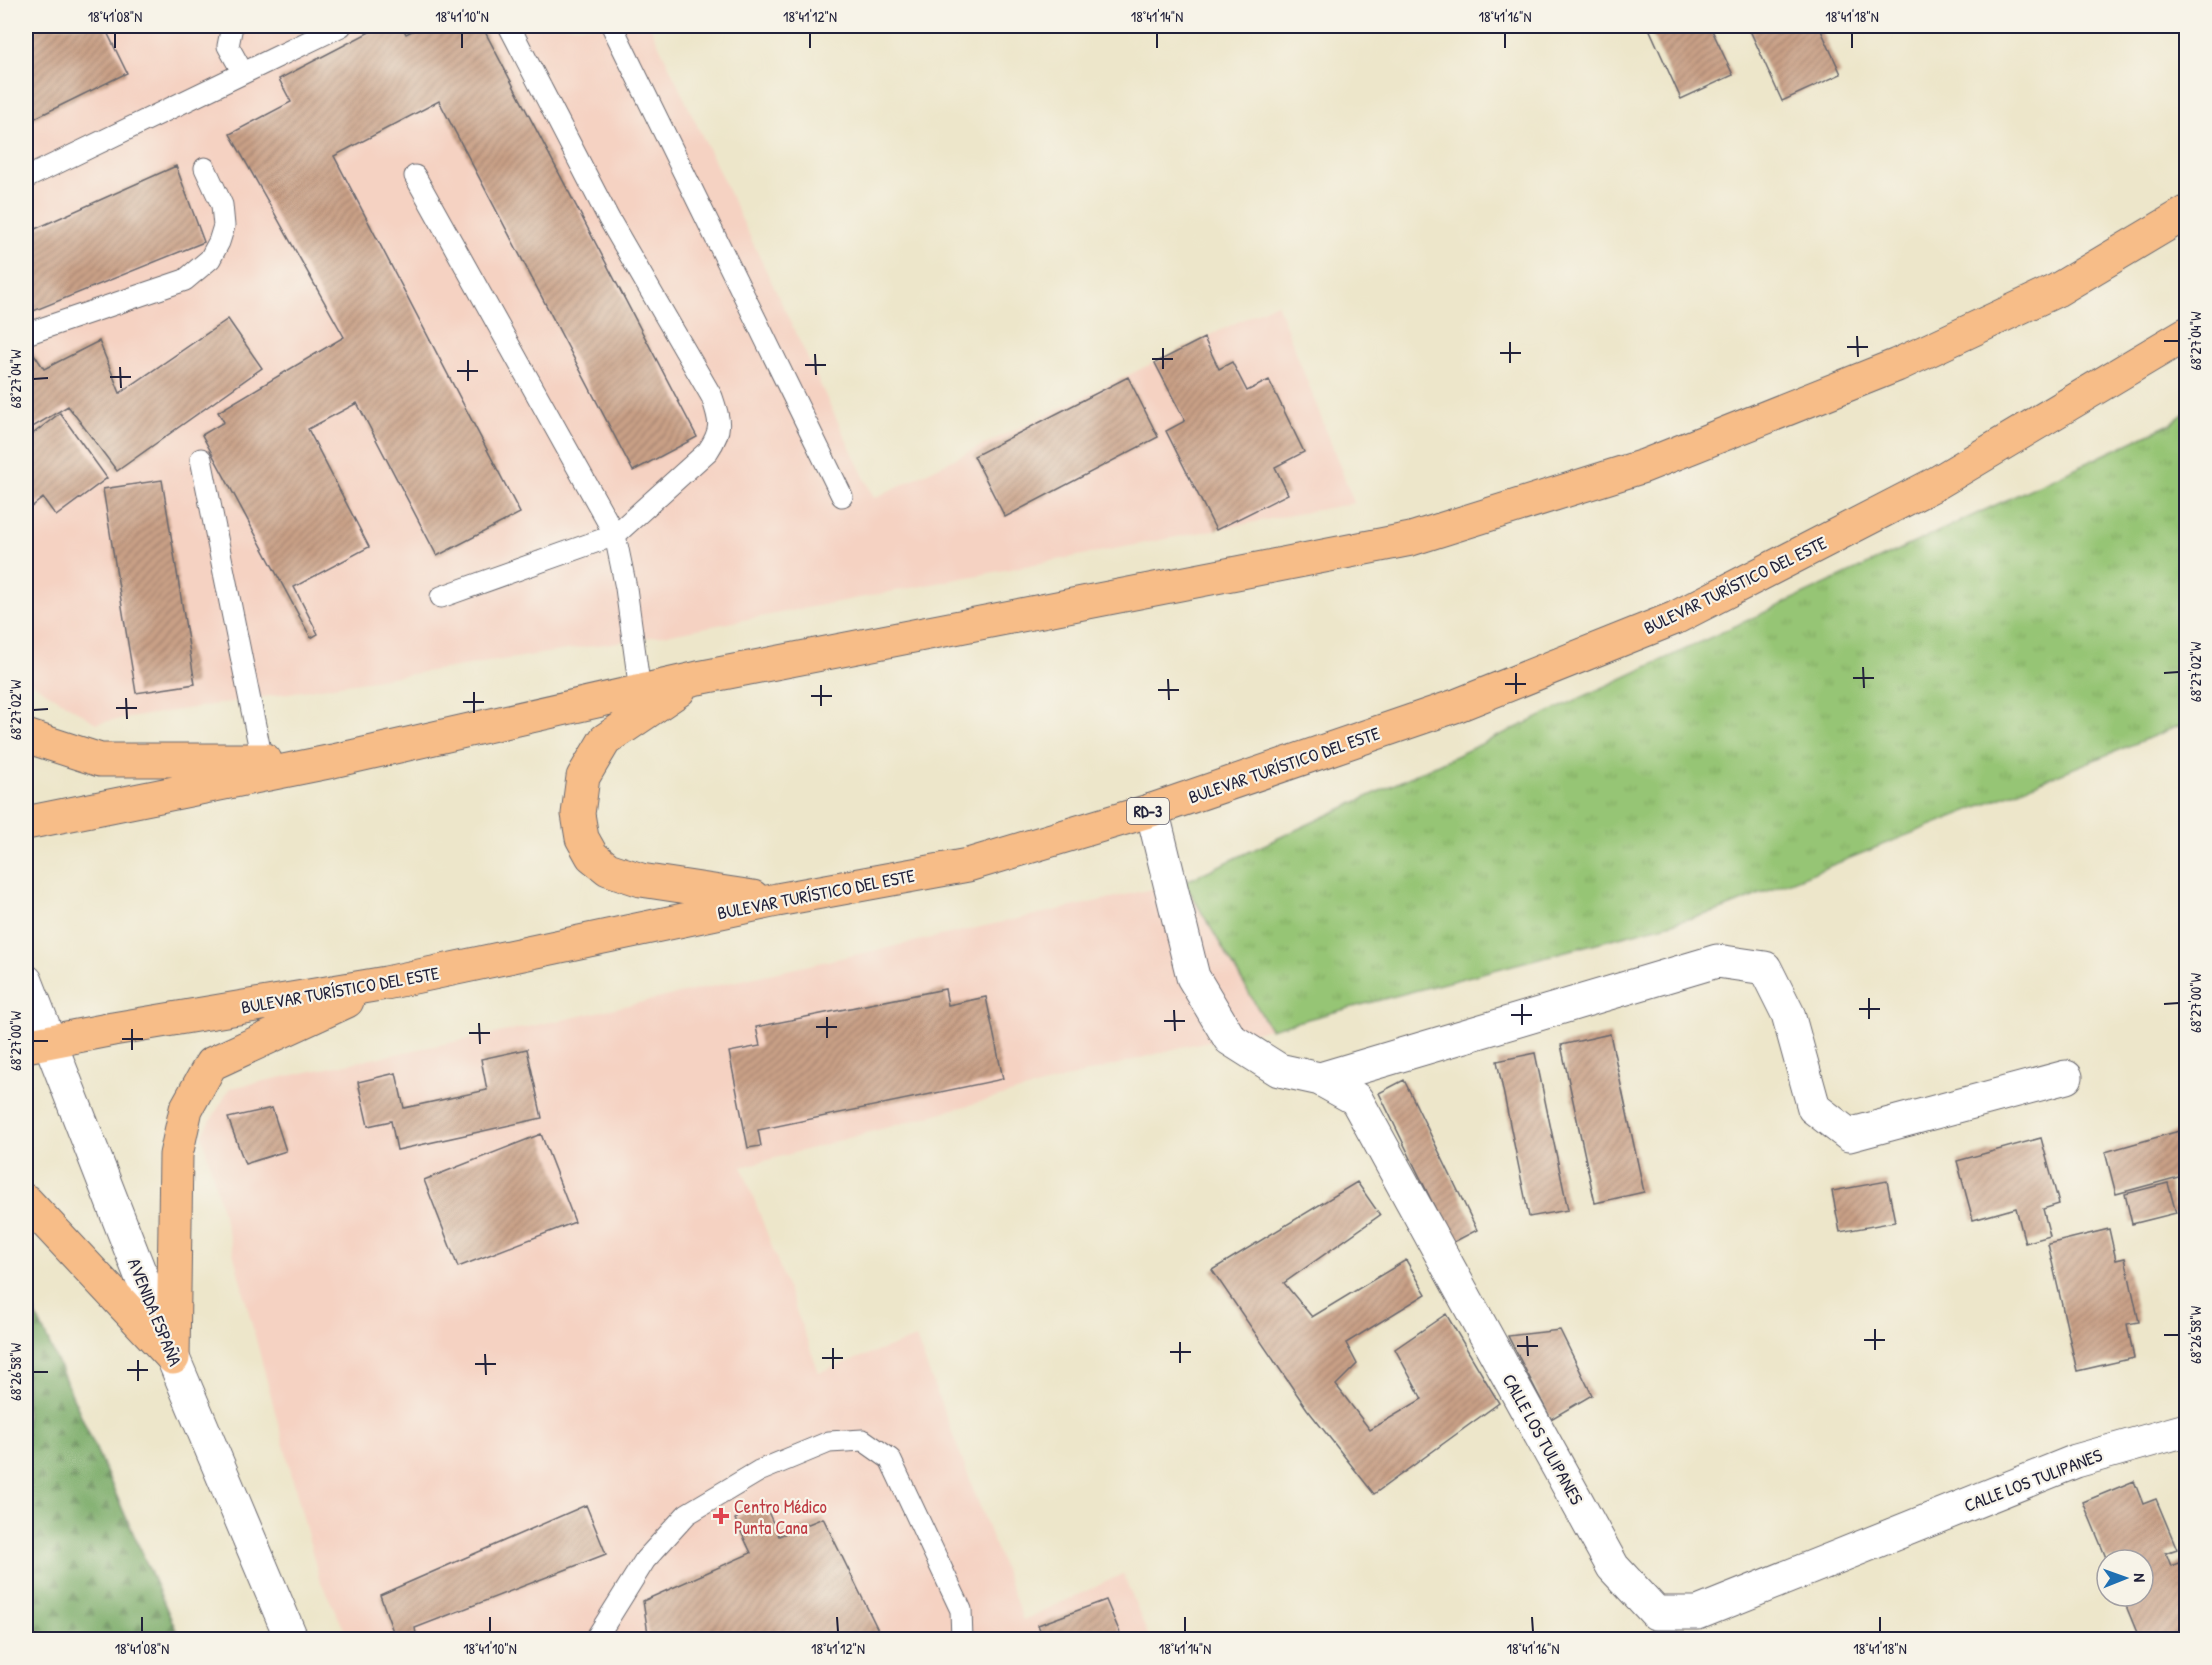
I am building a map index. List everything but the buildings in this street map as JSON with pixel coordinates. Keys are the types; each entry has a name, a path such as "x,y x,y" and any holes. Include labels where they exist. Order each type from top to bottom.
{"highway":[{"path":"26,823 333,761 698,678 1411,539 1644,466 1897,365 2057,290 2187,213"},
{"name":"BULEVAR TURÍSTICO DEL ESTE","path":"37,1044 386,984 777,900 968,866 1152,810 1458,705 1675,618 1935,484 2187,333"},
{"path":"698,678 605,740 583,777 578,814 582,838 592,856 608,869 641,880 777,900"},
{"path":"26,736 100,760 333,761"},
{"path":"173,1358 176,1155 186,1109 211,1064 386,984"},
{"path":"26,1201 173,1358"}],"street":[{"name":"CALLE LOS TULIPANES","path":"1152,810 1193,977 1230,1038 1279,1070 1320,1079 1356,1099 1613,1567 1656,1614 1698,1613 2076,1461 2187,1430"},
{"path":"1320,1079 1717,962 1765,968 1788,1014 1814,1108 1849,1135 2066,1077"},
{"name":"AVENIDA ESPAÑA","path":"26,981 37,1044 292,1640"}],"lane":[{"path":"232,26 228,46 243,73"},
{"path":"26,178 341,26"},
{"path":"441,597 615,535 708,451 717,437 720,421 712,397 609,219 509,26"},
{"path":"612,26 842,496"},
{"path":"26,334 185,280 210,259 224,226 222,206 205,168"},
{"path":"415,176 615,535 626,588 640,691"},
{"path":"201,459 262,760"},
{"path":"595,1640 645,1560 687,1514 759,1471 829,1442 862,1440 890,1459 961,1610 962,1640"}],"shaded area":[{"path":"26,26 650,26 874,498 1277,303 1354,503 676,633 96,723 26,679"},
{"path":"1184,882 1270,1029 1185,1046 742,1167 819,1372 916,1338 1023,1620 1123,1574 1150,1639 349,1639 319,1578 202,1135 230,1088 566,1019"}],"green space":[{"path":"2186,412 2186,723 1718,911 1270,1029 1184,882 2170,424"},
{"path":"26,1294 41,1325 180,1639 26,1639"}],"place":[{"name":"Centro Médico Punta Cana","path":"721,1516"}]}
